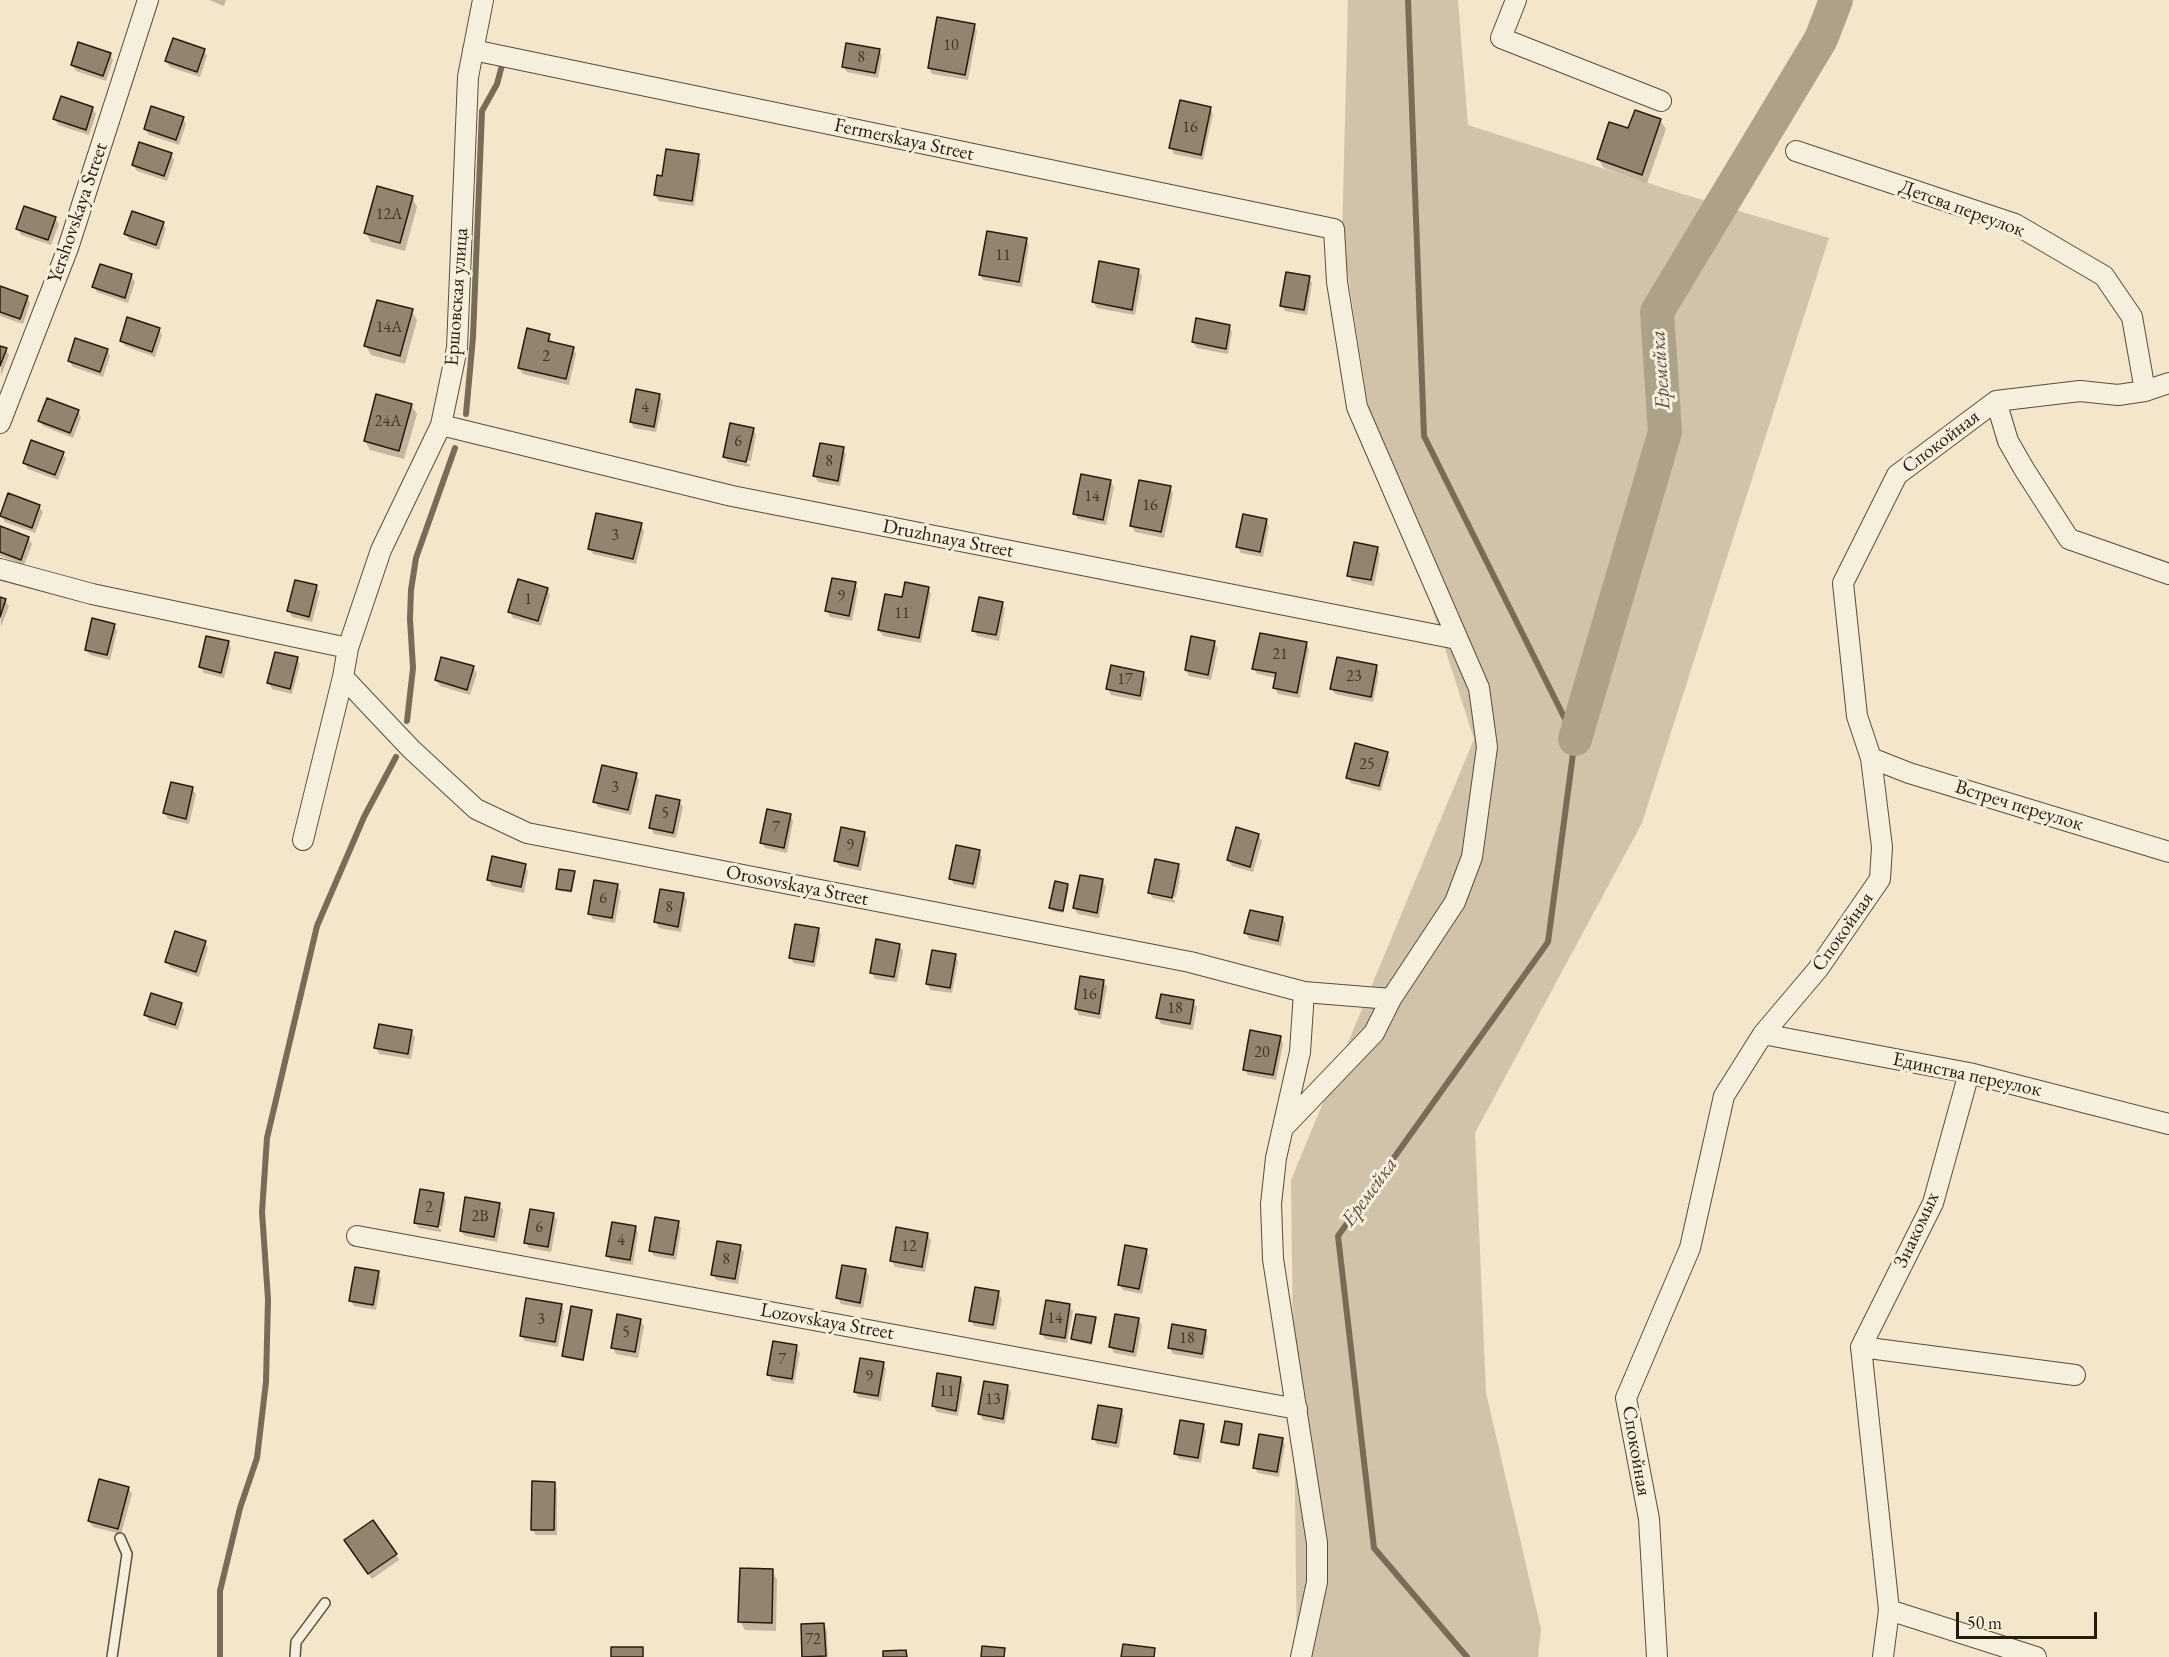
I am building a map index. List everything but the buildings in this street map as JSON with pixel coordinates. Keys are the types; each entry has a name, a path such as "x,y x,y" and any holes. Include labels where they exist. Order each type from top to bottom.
{"street":[{"name":"Yershovskaya Street","path":"0,423 68,248 148,0"},
{"name":"Ершовская улица","path":"303,840 348,648 381,550 441,425 457,348 468,77 483,0"},
{"path":"1516,0 1501,38 1661,101"},
{"name":"Fermerskaya Street","path":"473,50 1334,229 1337,282 1357,407 1457,639"},
{"name":"Детсва переулок","path":"1796,152 2015,224 2104,276 2132,316 2145,391"},
{"name":"Спокойная","path":"1657,1657 1649,1519 1626,1398 1690,1248 1724,1096 1763,1034 1818,969 1880,879 1882,847 1871,758 1857,716 1843,583 1897,475 1996,401 2080,391 2118,395 2145,391 2169,383"},
{"path":"1996,401 2008,441 2069,539 2169,574"},
{"name":"Druzhnaya Street","path":"441,425 732,496 1457,639"},
{"path":"0,569 92,594 348,648"},
{"path":"1284,1127 1374,1033 1391,999 1455,902 1472,857 1487,747 1479,688 1457,639"},
{"name":"Orosovskaya Street","path":"343,677 411,749 476,809 527,834 1190,962 1304,992 1391,999"},
{"name":"Встреч переулок","path":"1871,758 1909,772 2169,852"},
{"path":"1301,1657 1317,1582 1317,1543 1273,1258 1271,1215 1276,1158 1300,1052 1304,992"},
{"name":"Единства переулок","path":"1763,1034 1969,1073 2169,1124"},
{"name":"Знакомых","path":"1861,1347 1933,1203 1969,1073"},
{"name":"Lozovskaya Street","path":"357,1236 1297,1409"},
{"path":"1883,1657 1889,1610 1861,1347 2075,1375"},
{"path":"1889,1610 2036,1657"}],"lane":[{"path":"112,1657 127,1554 120,1538"},
{"path":"295,1657 296,1641 325,1603"}],"shaded area":[{"path":"1348,0 1458,0 1468,125 1676,192 1829,238 1642,823 1475,1133 1486,1393 1541,1629 1538,1657 1297,1657 1291,1180 1474,739 1369,412 1342,238"}],"waterway":[{"name":"Еремейка","path":"1408,0 1424,436 1575,739 1548,942 1338,1236 1374,1548 1467,1657"},
{"name":"Еремейка","path":"1575,739 1665,432 1657,312 1821,39 1836,0"},
{"path":"466,414 473,337 482,111 497,84 502,65"},
{"path":"407,721 413,668 411,590 416,558 455,448"},
{"path":"220,1657 220,1591 240,1508 257,1458 266,1382 268,1299 262,1212 267,1138 317,926 364,817 396,757"}]}
